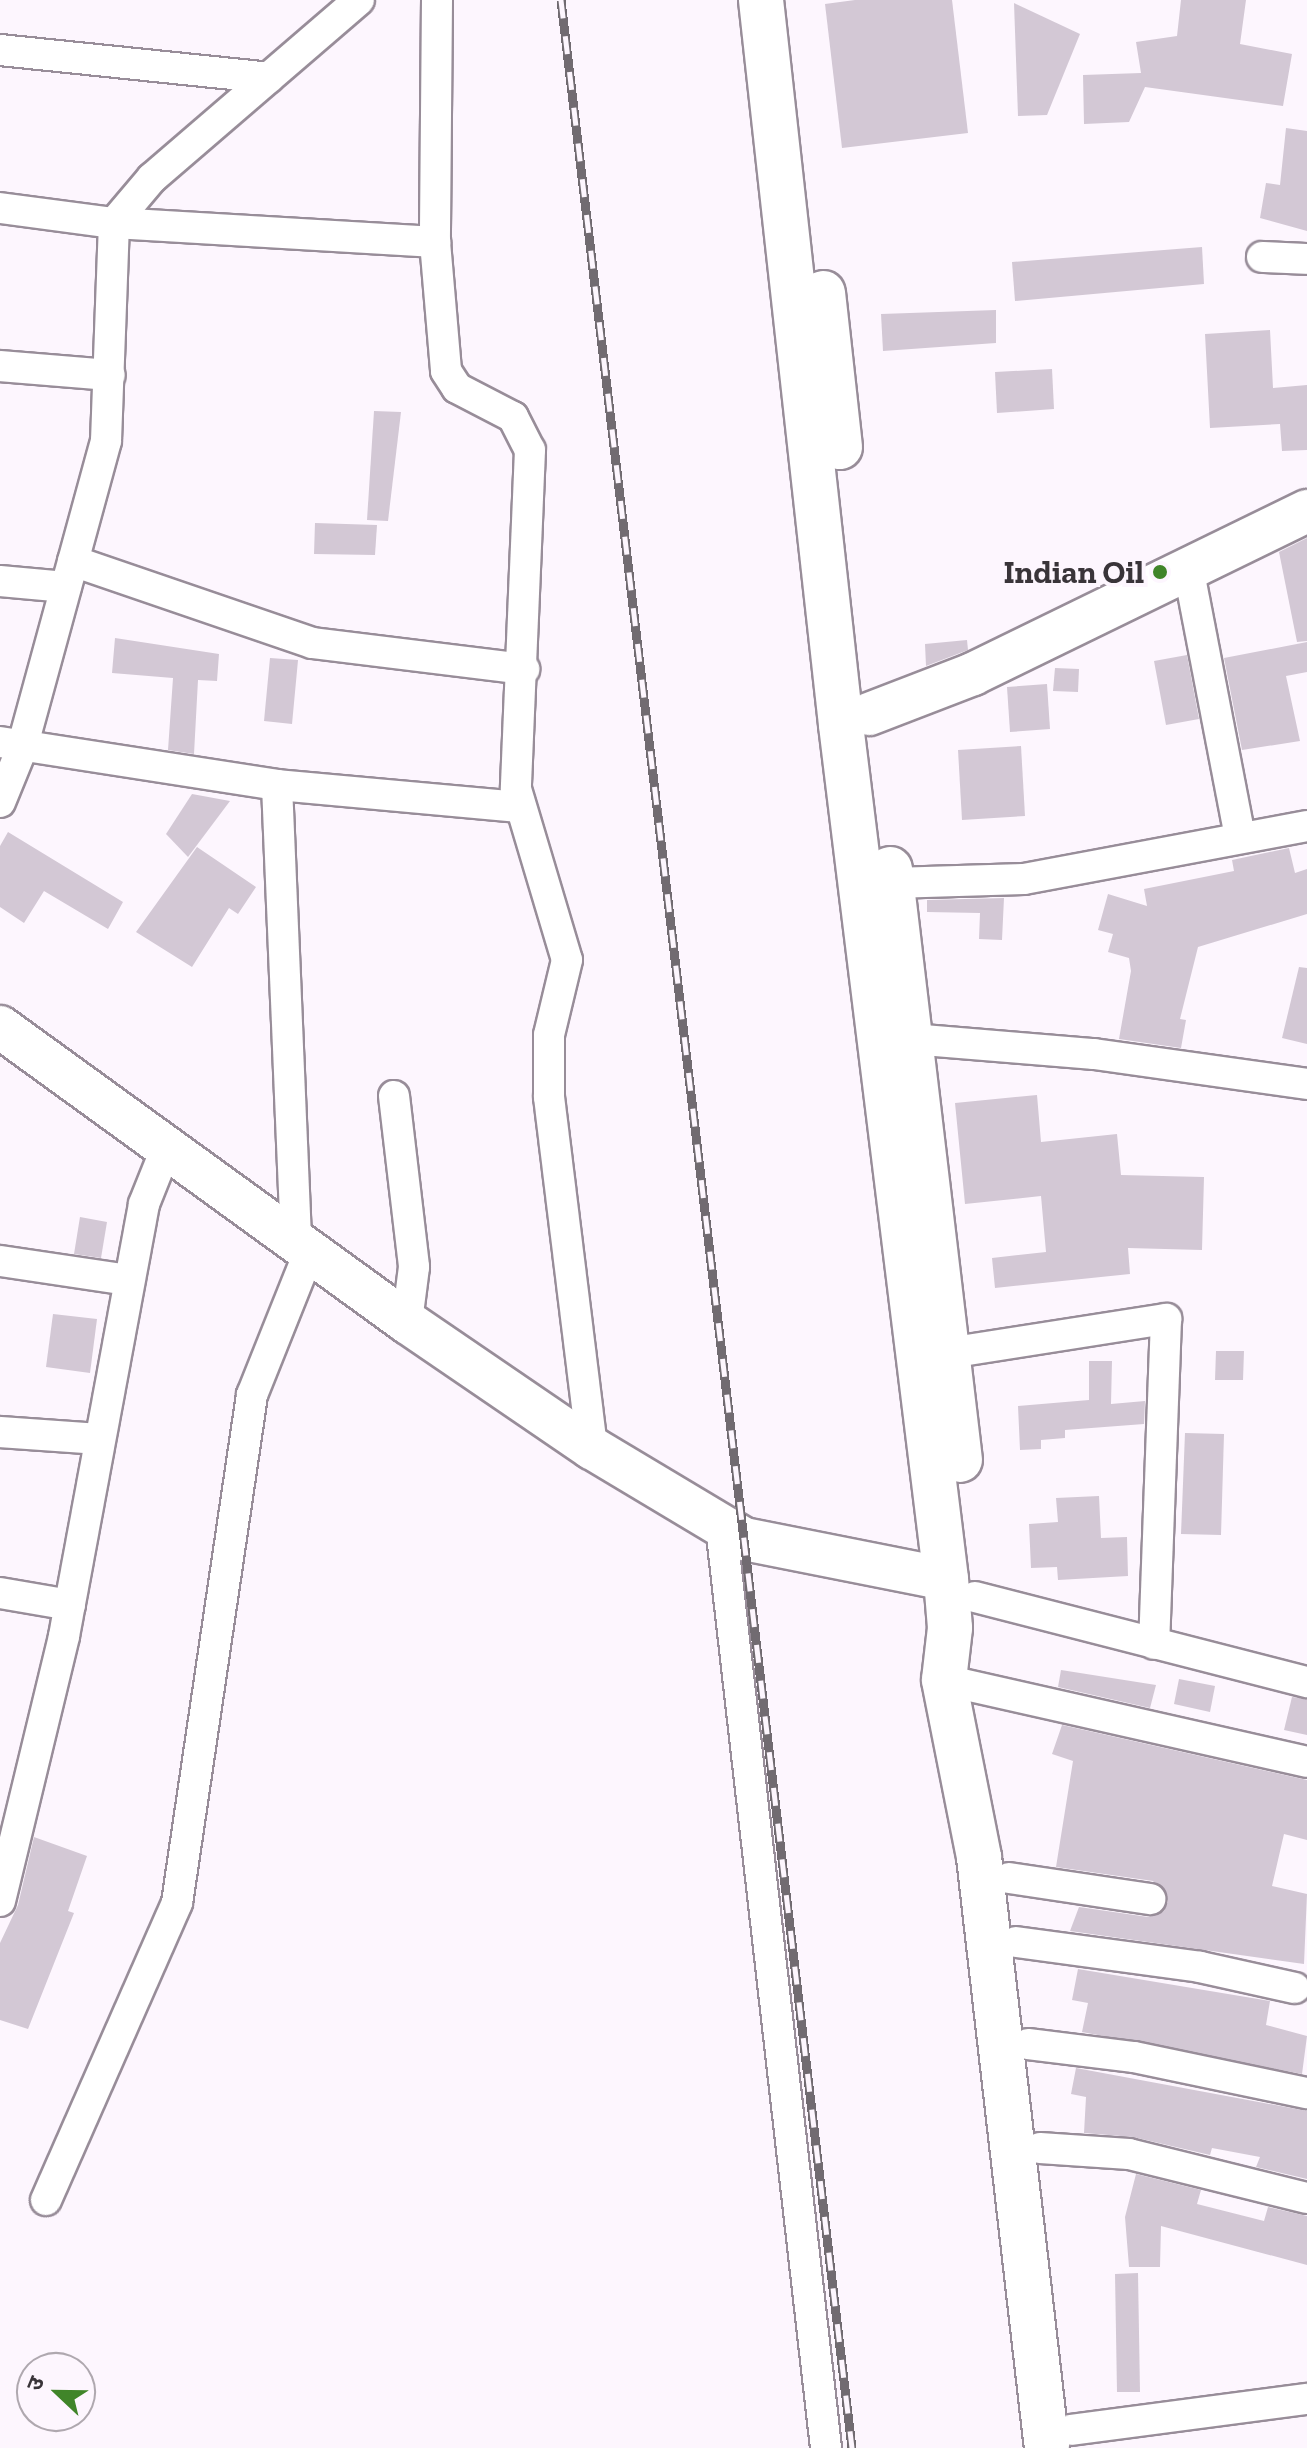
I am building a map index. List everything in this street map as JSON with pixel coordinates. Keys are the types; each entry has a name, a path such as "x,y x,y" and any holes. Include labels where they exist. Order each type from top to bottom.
{"main road":[{"path":"761,0 841,725 960,1588"},
{"path":"790,0 869,714 948,1353 960,1588 950,1628 979,1857 1064,2442"},
{"path":"958,1683 1009,1878 1040,2148 1064,2442"}],"street":[{"path":"0,802 11,745 70,574 106,441 114,223 125,204 359,0"},
{"path":"437,0 435,242 451,382 513,417 528,440 518,807 567,960 549,1035 549,1097 592,1448"},
{"path":"0,50 269,78"},
{"path":"0,208 114,223 435,242"},
{"path":"1262,257 1307,259"},
{"path":"0,366 110,375"},
{"path":"869,714 973,674 1307,511"},
{"path":"1188,567 1240,836"},
{"path":"0,581 70,574 312,643 524,669"},
{"path":"11,745 277,785 518,807"},
{"path":"46,2200 177,1903 252,1395 303,1245 277,785"},
{"path":"892,883 1024,879 1240,836 1307,826"},
{"path":"0,1027 407,1322 592,1448 721,1526 773,1548 960,1588 1154,1644 1307,1682"},
{"path":"911,1039 1094,1054 1307,1084"},
{"path":"394,1096 414,1267 407,1322"},
{"path":"0,1901 11,1812 70,1605 144,1204 166,1149"},
{"path":"0,1261 128,1280"},
{"path":"948,1353 1166,1319 1154,1644"},
{"path":"0,1432 99,1439"},
{"path":"721,1526 826,2448"},
{"path":"0,1593 70,1605"},
{"path":"958,1683 1307,1762"},
{"path":"1009,1878 1150,1899"},
{"path":"1016,1942 1200,1967 1295,1988"},
{"path":"1028,2044 1134,2057 1307,2093"},
{"path":"1040,2148 1129,2154 1307,2198"},
{"path":"1064,2442 1307,2399"}],"building":[{"path":"855,0 952,0 968,133 842,148 825,4"},
{"path":"1181,0 1246,0 1240,44 1292,54 1283,106 1145,87 1129,122 1084,124 1083,75 1141,73 1136,42 1177,36"},
{"path":"1014,3 1080,34 1047,115 1018,116"},
{"path":"1286,128 1307,131 1307,231 1260,218 1266,183 1280,185"},
{"path":"1202,247 1204,284 1015,301 1012,262"},
{"path":"996,310 996,343 883,351 881,314"},
{"path":"1270,330 1273,388 1307,385 1307,450 1282,451 1280,424 1210,428 1205,334"},
{"path":"1052,369 1054,409 997,413 995,372"},
{"path":"374,411 401,412 388,521 367,520"},
{"path":"315,523 377,525 375,555 314,554"},
{"path":"1307,538 1307,641 1297,642 1279,552"},
{"path":"115,638 219,654 217,681 198,680 194,754 168,750 173,678 112,673"},
{"path":"967,640 968,650 926,666 925,644"},
{"path":"1307,642 1307,672 1286,676 1300,741 1242,750 1224,658"},
{"path":"1187,655 1199,719 1166,725 1154,661"},
{"path":"270,658 298,660 292,724 264,721"},
{"path":"1055,668 1079,669 1078,692 1053,691"},
{"path":"1047,684 1050,729 1010,732 1007,687"},
{"path":"1021,746 1025,816 962,820 958,750"},
{"path":"192,794 230,801 188,857 166,834"},
{"path":"8,832 123,902 108,929 44,891 24,923 0,907 0,846"},
{"path":"197,847 256,887 238,914 229,908 192,967 136,932"},
{"path":"1289,848 1295,873 1307,869 1307,914 1198,947 1180,1019 1186,1020 1181,1048 1119,1039 1131,971 1129,958 1108,952 1113,934 1098,930 1108,894 1147,906 1144,889 1234,871 1232,860"},
{"path":"1004,898 1002,940 979,939 980,913 927,912 927,900"},
{"path":"1299,967 1307,968 1307,1044 1282,1038"},
{"path":"1037,1095 1041,1142 1117,1134 1121,1175 1204,1177 1202,1250 1128,1248 1130,1274 995,1288 992,1258 1046,1252 1041,1196 965,1204 955,1103"},
{"path":"80,1217 107,1222 101,1258 74,1254"},
{"path":"53,1314 97,1319 90,1373 46,1367"},
{"path":"1216,1351 1244,1351 1243,1380 1215,1380"},
{"path":"1089,1361 1112,1361 1111,1404 1145,1401 1144,1424 1065,1430 1065,1438 1041,1440 1041,1449 1020,1450 1018,1406 1089,1400"},
{"path":"1185,1433 1224,1434 1221,1535 1181,1534"},
{"path":"1099,1496 1101,1538 1127,1537 1128,1576 1058,1580 1057,1567 1031,1568 1029,1524 1058,1522 1056,1498"},
{"path":"1061,1670 1156,1685 1150,1708 1058,1687"},
{"path":"1179,1679 1215,1686 1210,1712 1174,1704"},
{"path":"1292,1697 1307,1699 1307,1735 1284,1730"},
{"path":"1062,1725 1307,1780 1307,1840 1284,1834 1272,1886 1307,1894 1304,1964 1070,1931 1079,1907 1148,1917 1164,1911 1168,1901 1153,1881 1056,1867 1073,1761 1052,1754"},
{"path":"34,1837 87,1856 68,1911 74,1913 28,2029 0,2020 0,1943 18,1905"},
{"path":"1078,1969 1270,2001 1266,2025 1307,2036 1302,2074 1082,2032 1088,2003 1072,2000"},
{"path":"1076,2068 1307,2111 1307,2179 1256,2167 1260,2157 1212,2148 1210,2155 1133,2137 1084,2133 1086,2097 1071,2094"},
{"path":"1136,2174 1201,2190 1197,2204 1264,2221 1268,2207 1307,2216 1307,2265 1161,2226 1160,2267 1129,2267 1125,2217"},
{"path":"1138,2273 1140,2392 1117,2392 1115,2274"}],"railway":[{"path":"561,0 852,2448"}],"place":[{"name":"Indian Oil","path":"1160,572"}]}
